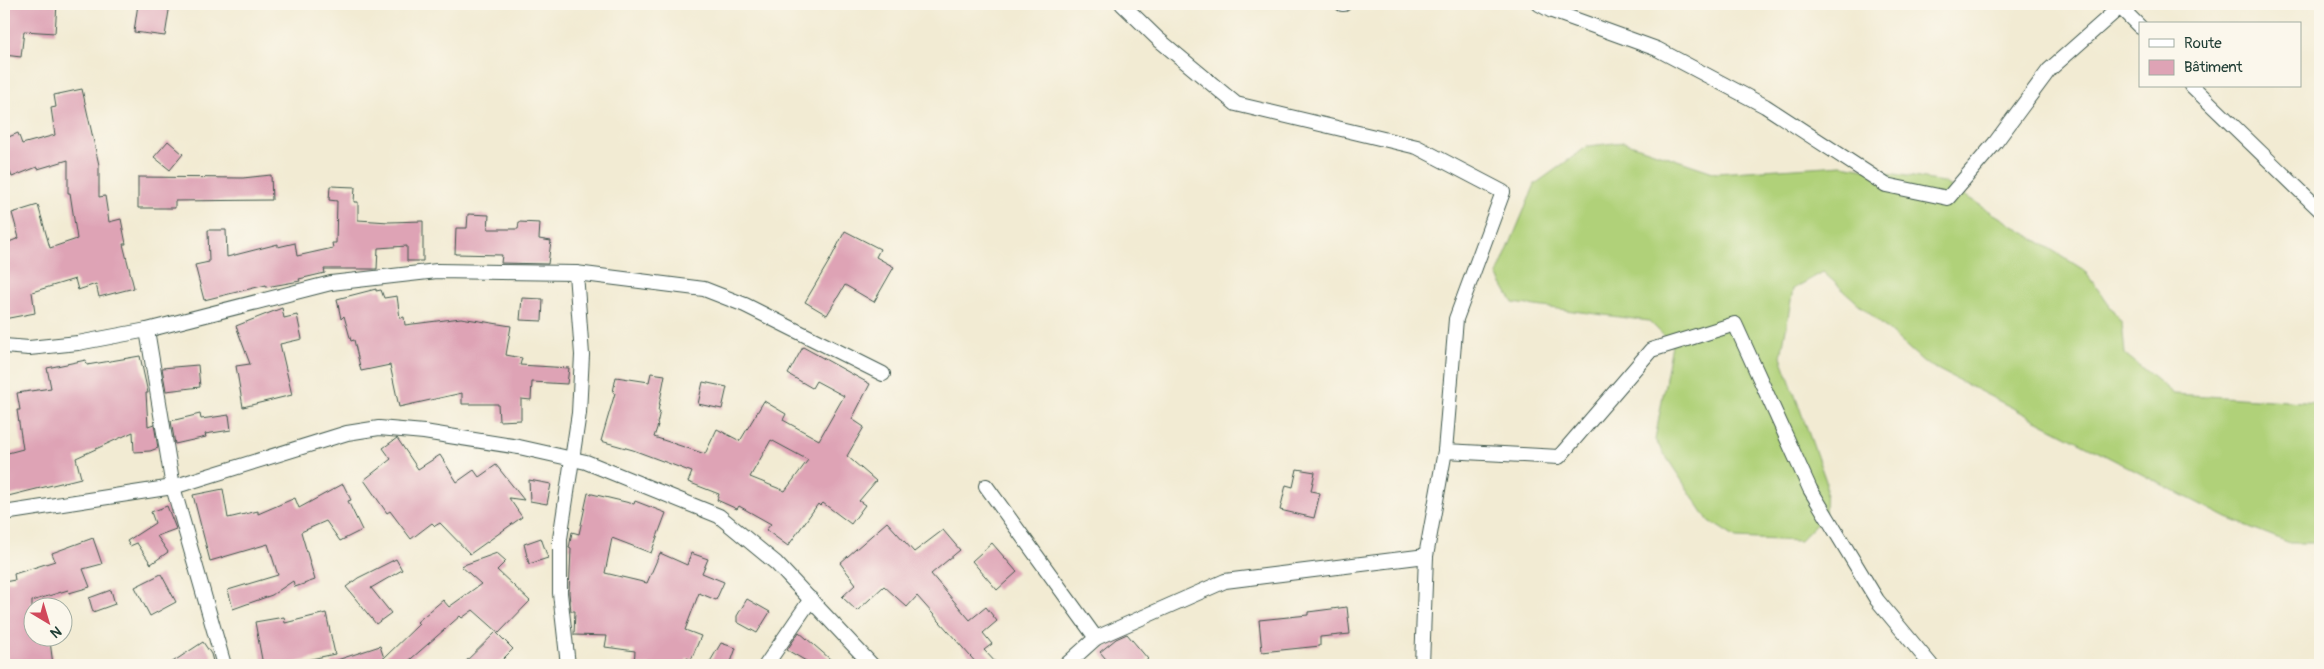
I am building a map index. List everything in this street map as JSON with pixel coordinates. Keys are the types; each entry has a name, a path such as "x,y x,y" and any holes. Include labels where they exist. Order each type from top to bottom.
{"street":[{"path":"1122,4 1158,39 1236,104 1417,147 1503,192 1456,319 1445,451 1426,556 1422,665"},
{"path":"1539,4 1552,12 1665,54 1765,106 1886,185 1948,198 1995,143 2049,70 2122,5 2139,26"},
{"path":"2194,88 2320,210"},
{"path":"4,346 28,348 78,343 147,330 331,282 437,271 576,273 704,289 745,305 883,374"},
{"path":"568,665 560,593 560,539 579,413 582,355 576,273"},
{"path":"1445,451 1559,457 1650,350 1735,324 1810,489 1877,600 1931,665"},
{"path":"147,330 174,487 224,665"},
{"path":"4,513 174,487 347,433 379,428 433,434 573,457 719,516 776,563 872,665"},
{"path":"986,486 1096,638"},
{"path":"1066,665 1096,638 1225,580 1426,556"},
{"path":"766,665 811,600"}],"green space":[{"path":"1624,142 1716,173 1842,165 1943,182 2084,270 2122,323 2125,354 2174,394 2320,403 2320,543 2290,543 2227,518 1925,363 1823,272 1793,289 1781,357 1826,481 1825,515 1800,541 1736,538 1708,520 1655,440 1672,344 1649,321 1513,303 1497,275 1535,184 1588,146"}],"building":[{"path":"4,4 57,4 55,33 24,31 21,57 4,55"},
{"path":"138,4 170,4 165,36 134,32"},
{"path":"82,89 99,165 99,197 105,196 109,222 121,219 126,244 123,244 134,288 99,297 96,284 78,290 75,279 32,292 35,313 4,319 4,244 19,238 12,213 38,205 50,248 77,239 70,193 68,193 68,160 38,169 37,167 12,177 4,155 4,139 18,133 22,144 55,135 51,108 56,107 54,95"},
{"path":"168,141 183,154 170,170 154,157"},
{"path":"271,175 272,200 175,201 175,208 138,208 138,177 243,178"},
{"path":"330,186 355,187 354,202 358,202 358,220 389,222 423,221 423,261 407,261 407,246 378,248 377,269 324,269 325,273 299,279 300,281 266,287 266,285 204,300 195,265 209,262 208,230 226,230 227,257 278,244 278,247 295,243 297,256 333,248 332,243 336,243 337,201 329,200"},
{"path":"468,214 489,215 488,229 518,229 519,222 540,223 539,239 551,241 548,264 501,263 502,255 455,254 456,228 467,228"},
{"path":"845,231 880,249 876,257 894,267 874,302 845,285 827,315 805,302"},
{"path":"376,289 376,291 381,290 384,298 397,296 400,318 404,317 405,325 461,318 511,326 506,355 522,358 520,365 569,368 567,384 532,382 531,400 521,399 521,420 499,421 498,404 462,404 462,393 399,407 390,365 361,371 354,340 351,341 344,316 341,319 337,299"},
{"path":"522,298 543,299 542,321 520,320"},
{"path":"282,308 284,318 297,315 302,339 280,344 292,395 243,407 236,366 250,364 236,326"},
{"path":"803,347 870,384 852,419 864,427 847,456 876,481 859,501 865,505 851,524 823,503 820,506 818,504 788,546 766,530 771,524 739,506 737,509 717,500 719,494 688,482 692,472 633,450 601,441 615,393 613,392 616,377 649,382 651,373 665,375 658,411 660,411 658,425 654,437 705,454 717,429 740,441 764,401 786,414 783,420 819,440 844,396 816,381 812,388 788,374","holes":["771,440 808,460 785,491 750,477"]},
{"path":"140,356 148,393 146,393 148,426 154,424 158,448 150,451 134,452 133,432 76,458 81,478 4,497 4,454 23,449 17,410 20,410 17,393 51,388 47,368 86,360 87,365"},
{"path":"198,365 200,387 166,391 162,368"},
{"path":"703,382 727,387 722,409 698,404"},
{"path":"200,414 201,419 229,415 231,430 205,434 206,437 175,444 171,421"},
{"path":"397,438 418,469 440,455 457,482 474,470 479,477 496,465 524,500 509,498 522,517 470,554 440,523 435,526 432,523 411,539 390,511 387,513 364,480 391,459 383,448"},
{"path":"1297,469 1315,472 1311,491 1320,493 1314,518 1280,510 1286,485 1293,487"},
{"path":"529,480 551,484 547,504 530,501"},
{"path":"343,484 351,500 348,501 362,530 340,541 326,521 301,532 315,580 295,587 293,581 272,595 233,609 228,590 278,575 268,544 210,561 193,495 223,489 228,518 258,511 258,514 295,498 299,508"},
{"path":"588,493 634,504 635,501 666,513 651,553 612,538 605,573 647,583 660,553 687,565 691,553 708,559 702,573 724,582 716,600 699,593 685,630 701,636 691,660 687,658 685,665 634,665 635,651 605,647 607,636 574,635 575,611 571,611 569,593 571,549 569,548 572,532 579,534"},
{"path":"167,506 176,529 157,536 168,552 151,564 137,543 130,546 127,541 155,523 151,512"},
{"path":"887,522 914,552 943,530 960,550 931,574 970,620 986,607 997,621 983,633 992,644 984,650 998,665 978,665 917,596 907,607 884,586 857,611 842,597 856,584 840,563"},
{"path":"93,538 102,564 83,569 90,587 69,593 68,590 48,596 22,596 22,646 51,646 53,665 8,665 4,634 4,582 15,580 14,574 55,561 52,553"},
{"path":"541,538 548,558 529,564 524,544"},
{"path":"992,543 1017,572 997,590 972,561"},
{"path":"497,553 506,561 497,570 530,601 499,633 473,610 462,618 460,616 404,665 331,665 331,662 380,646 384,658 419,624 417,622 443,600 449,607 481,584 461,566"},
{"path":"396,559 402,570 371,588 391,613 376,624 346,587 358,578"},
{"path":"161,574 176,602 150,616 135,587"},
{"path":"111,590 115,604 93,612 89,598"},
{"path":"747,599 770,612 757,633 737,622 737,616"},
{"path":"1347,607 1350,634 1320,637 1320,646 1262,652 1259,620 1308,615 1308,612"},
{"path":"326,613 335,654 292,663 292,665 263,665 255,622 284,617 285,623"},
{"path":"496,632 513,649 497,665 462,665"},
{"path":"799,632 837,665 813,665 787,650"},
{"path":"1127,634 1148,659 1141,665 1111,665 1100,652 1116,639"},
{"path":"203,642 211,654 214,665 168,665"},
{"path":"721,643 736,648 730,665 708,665"}]}
